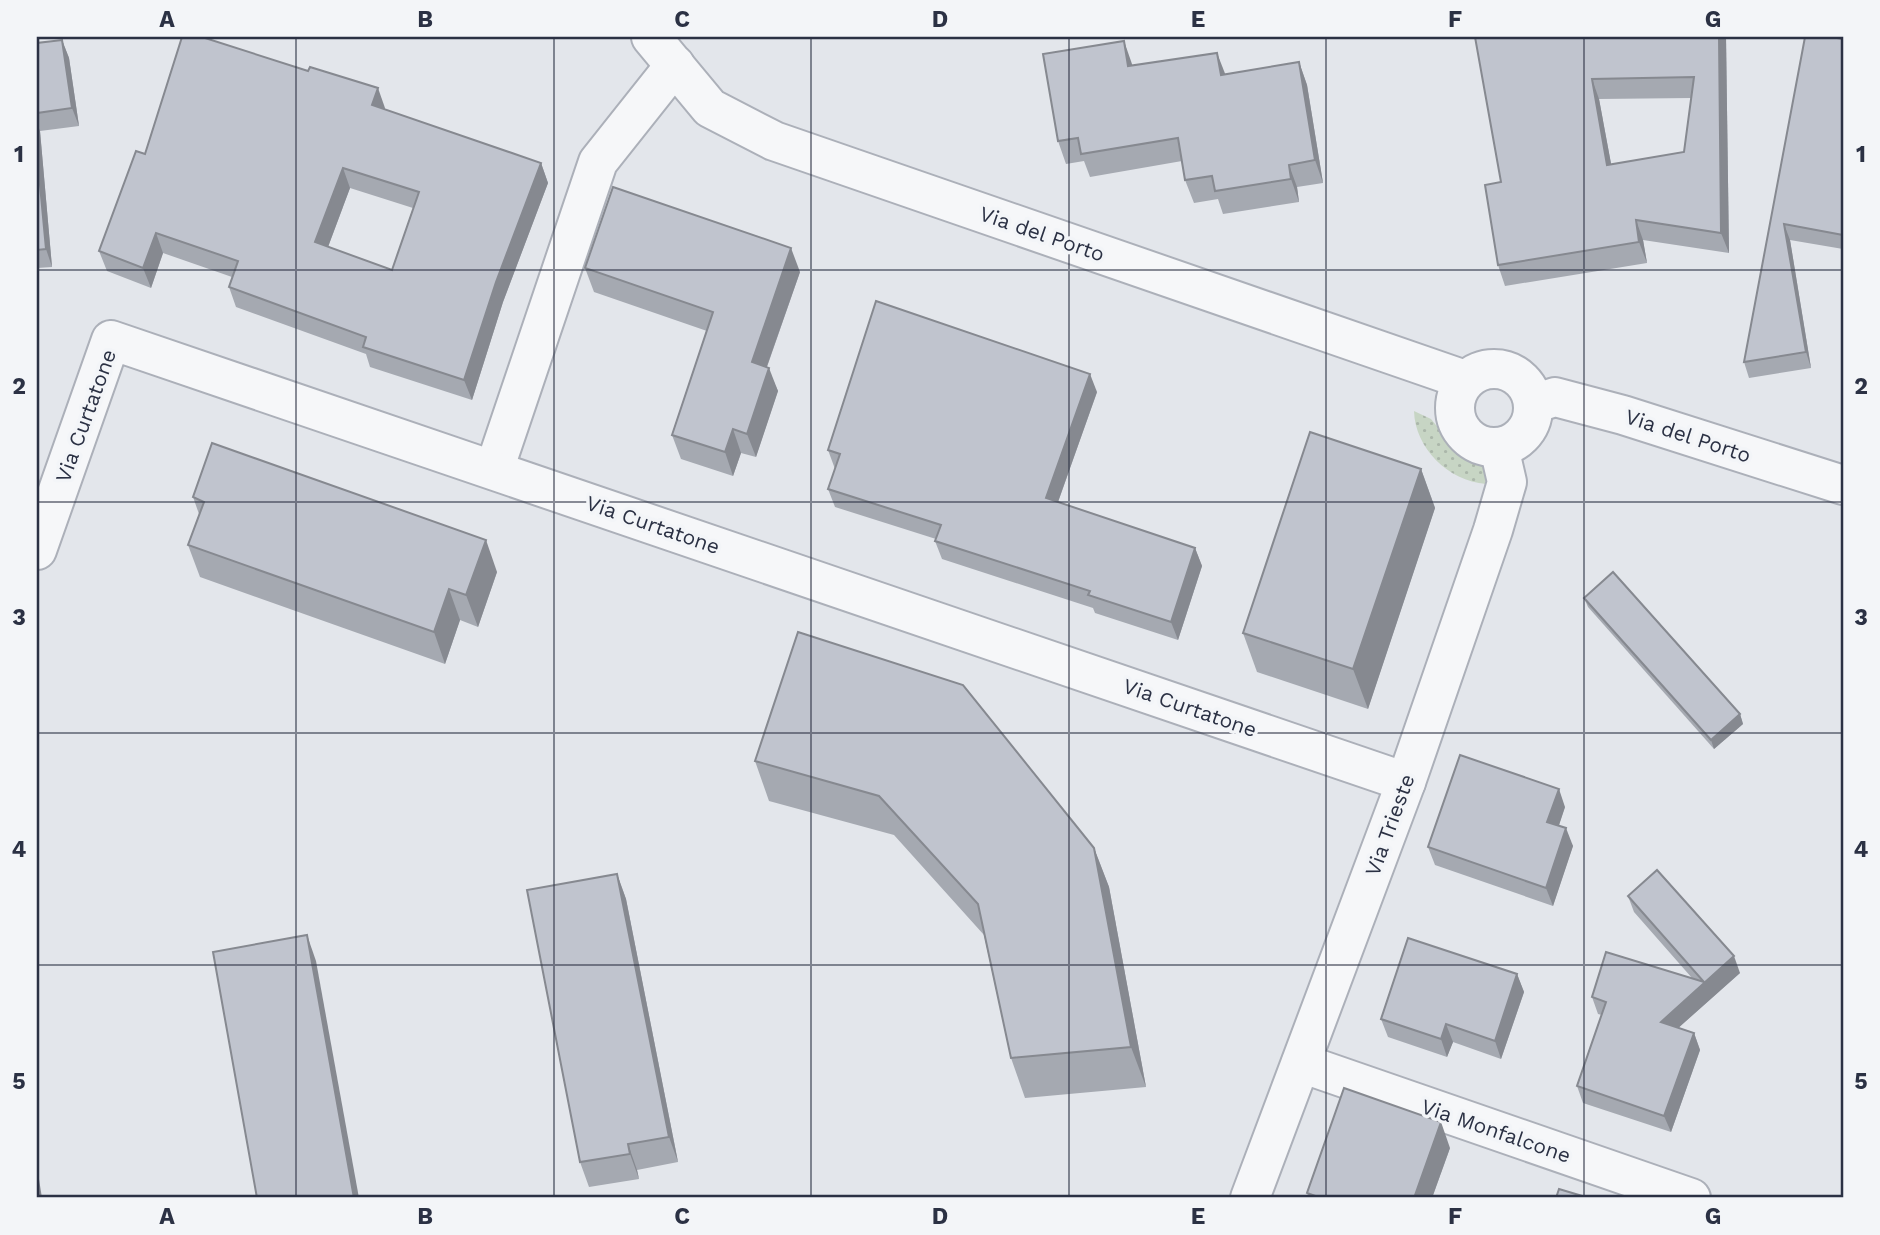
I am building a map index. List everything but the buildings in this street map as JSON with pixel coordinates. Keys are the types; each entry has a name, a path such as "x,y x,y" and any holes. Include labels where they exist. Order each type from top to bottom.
{"street":[{"name":"Via del Porto","path":"651,37 710,108 774,141 1465,380"},
{"path":"494,470 598,162 675,65"},
{"name":"Via Curtatone","path":"37,551 111,340 1406,782"},
{"path":"1491,368 1507,370 1528,389 1533,404 1533,416 1527,430 1515,441 1499,447 1483,446 1468,438 1458,426 1454,410 1456,395 1465,380 1476,372 1491,368"},
{"name":"Via del Porto","path":"1533,404 1555,397 1623,415 1843,485"},
{"name":"Via Trieste","path":"1250,1198 1406,782 1500,506 1507,482 1499,447"},
{"name":"Via Monfalcone","path":"1301,1063 1691,1198"}],"green space":[{"path":"1414,411 1431,419 1458,452 1483,463 1486,484 1459,477 1436,460 1420,438"}]}
